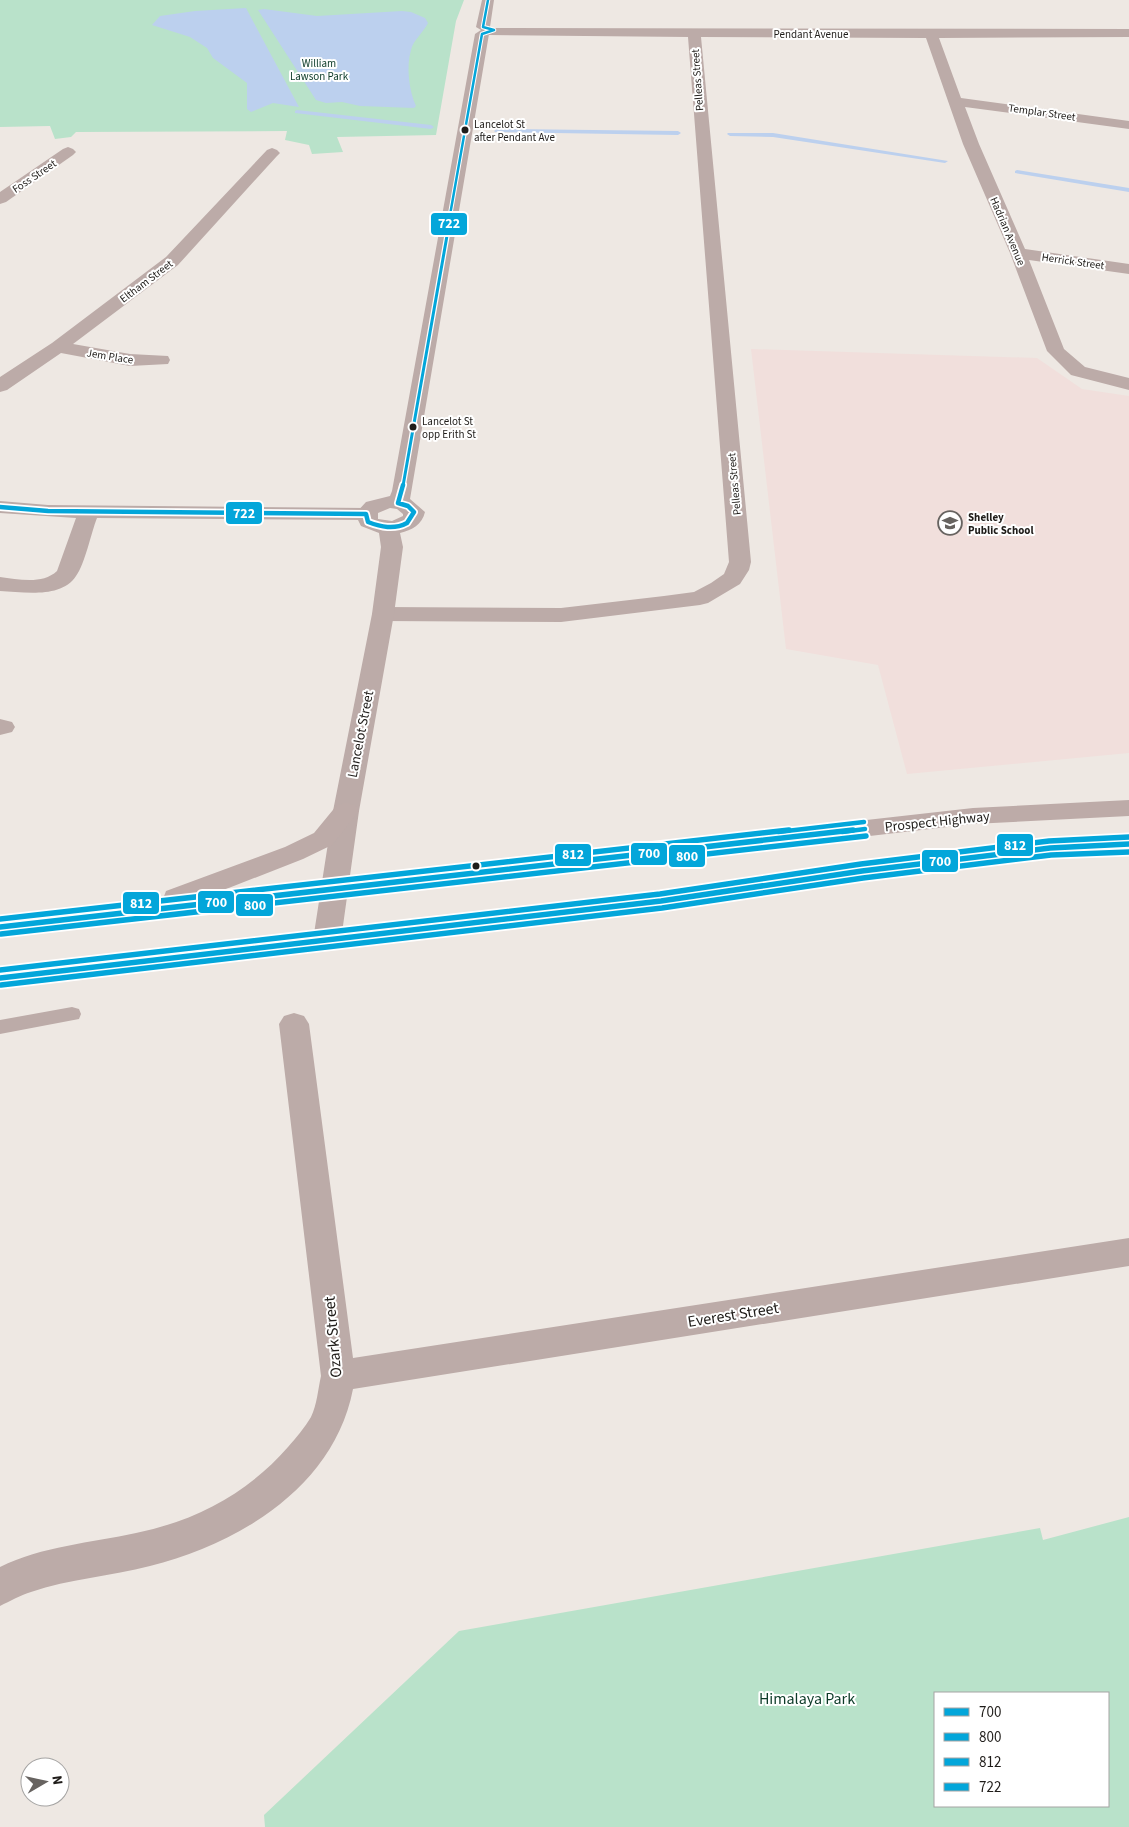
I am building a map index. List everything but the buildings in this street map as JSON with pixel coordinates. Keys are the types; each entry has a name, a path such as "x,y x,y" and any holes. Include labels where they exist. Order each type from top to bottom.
{"main road":[{"name":"Prospect Highway","path":"0,927 973,816 1129,808"},
{"path":"139,912 294,853 323,839 346,811"},
{"path":"0,978 661,901 862,872 1050,848 1129,844"}],"street":[{"path":"398,503 402,491 486,31 488,0"},
{"name":"Pendant Avenue","path":"486,31 931,34 1129,33"},
{"name":"Pelleas Street","path":"383,614 561,615 664,603 700,598 732,579 738,570 740,562 694,33"},
{"name":"Hadrian Avenue","path":"931,34 971,144 1018,253 1056,352 1078,371 1129,384"},
{"name":"Templar Street","path":"955,101 1129,125"},
{"name":"Foss Street","path":"0,199 68,152"},
{"name":"Eltham Street","path":"0,386 58,347 172,261 272,153"},
{"name":"Herrick Street","path":"1018,253 1129,270"},
{"name":"Jem Place","path":"58,347 130,360 161,360"},
{"path":"0,507 88,512 366,514 374,506 390,502 408,506 414,515 406,524 389,528 374,526 368,522 366,514"},
{"path":"0,584 40,586 56,583 63,579 68,574 88,512"},
{"name":"Lancelot Street","path":"328,940 346,811 383,614 392,547 389,528"},
{"name":"Ozark Street","path":"0,1587 27,1575 153,1547 205,1530 246,1510 280,1484 324,1426 334,1401 338,1376 294,1024"},
{"name":"Everest Street","path":"338,1376 600,1337 917,1284 1129,1252"}],"lane":[{"path":"0,1027 72,1014"}],"shaded area":[{"name":"Shelley Public School","path":"751,349 1037,358 1082,389 1129,396 1129,753 907,774 878,665 786,649"}],"green space":[{"name":"William Lawson Park","path":"0,0 464,0 456,21 436,135 337,137 343,152 312,154 309,145 285,140 287,131 76,132 71,137 55,139 50,126 0,127"},
{"name":"Himalaya Park","path":"1129,1517 1129,1827 265,1827 264,1815 459,1631 1040,1528 1043,1540"}],"water":[{"path":"246,8 299,107 273,103 251,112 247,109 247,83 213,58 207,48 190,37 152,25 160,16 195,11"},
{"path":"264,9 317,16 402,11 411,12 425,18 428,23 416,39 409,56 410,86 416,106 414,108 360,106 342,102 326,103 316,100 258,10"}],"waterway":[{"path":"297,112 431,127"},
{"path":"497,131 678,133"},
{"path":"730,134 773,135 945,161"},
{"path":"1017,172 1129,190"}],"transit line":[{"name":"722","path":"0,507 48,511 366,514 368,522 388,527 402,526 411,519 414,512 408,506 398,503 402,491 482,34 494,30 483,27 488,0"},
{"name":"812","path":"0,919 864,822"},
{"name":"700","path":"0,927 865,829"},
{"name":"800","path":"1,934 866,836"},
{"name":"812","path":"0,970 660,894 861,864 1049,841 1129,837"},
{"name":"700","path":"0,978 661,901 862,871 1050,848 1129,844"},
{"name":"800","path":"1,985 662,908 863,878 1051,855 1129,852"}],"place":[{"name":"Lancelot St after Pendant Ave","path":"465,130"},
{"name":"Lancelot St opp Erith St","path":"413,427"},
{"name":"Shelley Public School","path":"950,523"}]}
